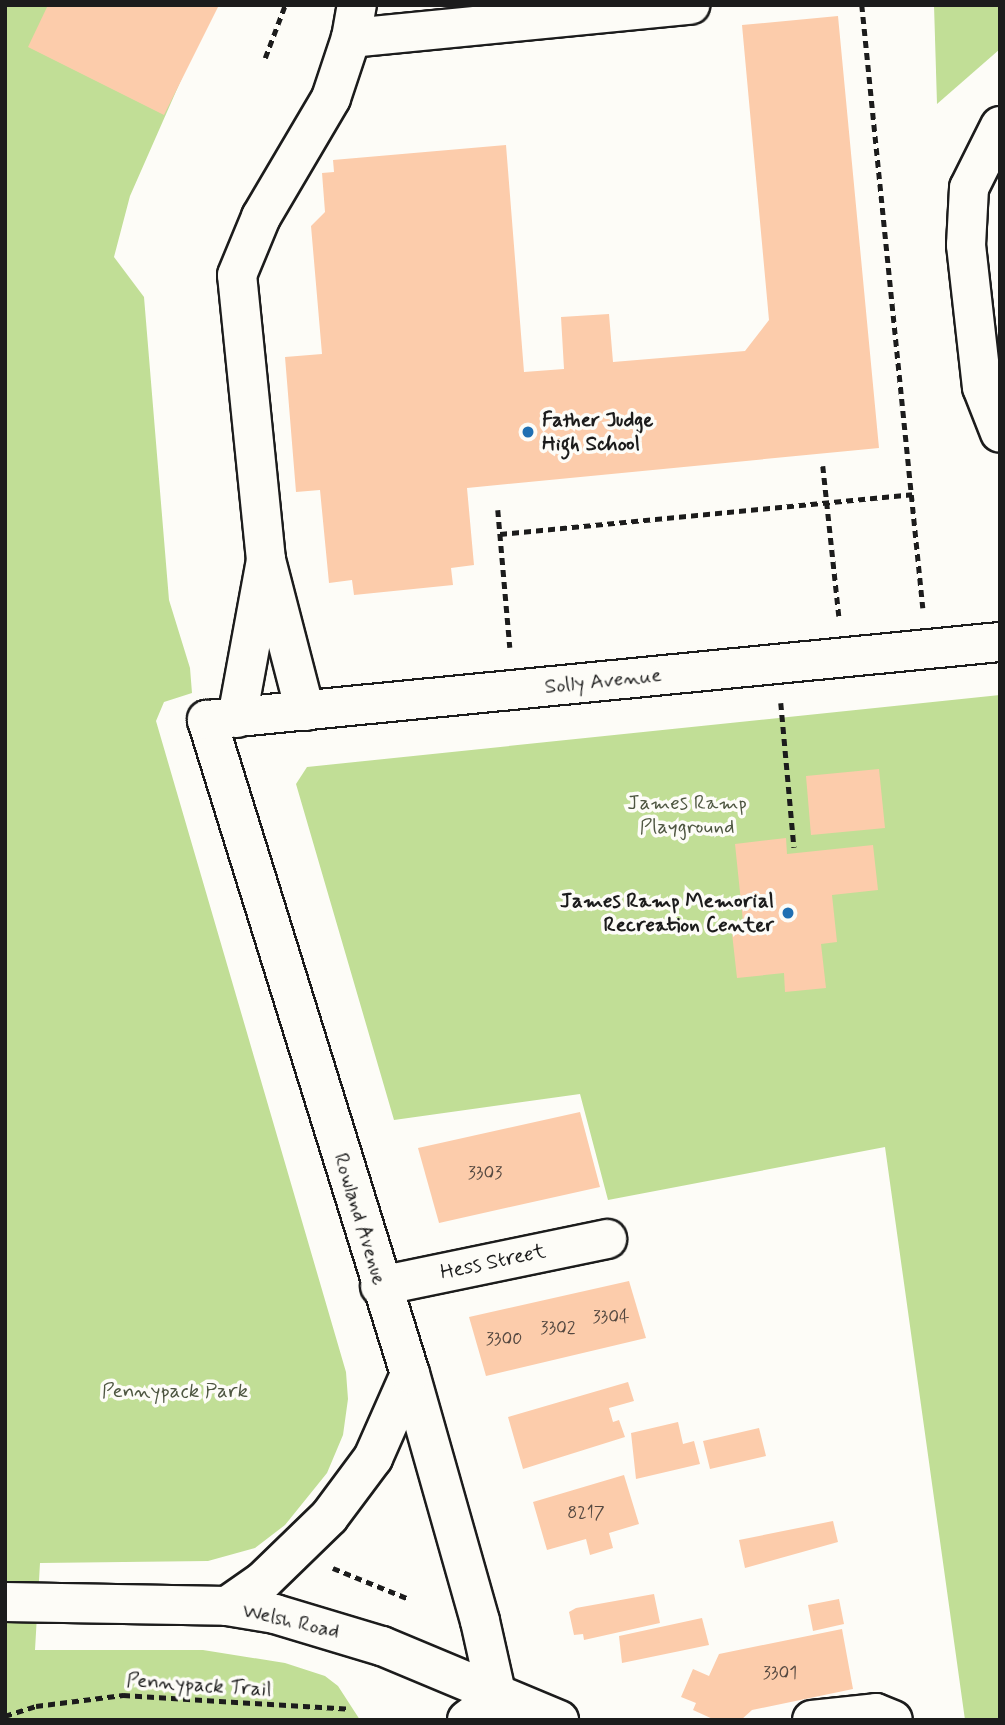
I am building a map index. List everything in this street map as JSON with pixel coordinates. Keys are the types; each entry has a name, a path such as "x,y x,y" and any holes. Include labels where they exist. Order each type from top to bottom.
{"street":[{"path":"305,711 266,560 237,275 261,217 331,98 354,22 690,5"},
{"path":"1000,125 969,188 966,245 982,387 1000,433"},
{"path":"222,719 266,560"},
{"name":"Solly Avenue","path":"222,719 1000,642"},
{"name":"Rowland Avenue","path":"222,719 380,1286 410,1374 480,1621 502,1708"},
{"name":"Hess Street","path":"380,1286 607,1239"},
{"path":"227,1606 263,1581 329,1517 373,1458 410,1374"},
{"name":"Welsh Road","path":"5,1602 227,1606 347,1633 502,1708 559,1720"},
{"path":"467,1720 502,1708"},
{"path":"812,1720 876,1713 893,1720"}],"path":[{"path":"265,58 285,5"},
{"path":"862,5 923,608"},
{"path":"823,466 839,616"},
{"path":"500,534 912,494"},
{"path":"498,510 510,647"},
{"path":"778,664 794,847"},
{"path":"332,1568 407,1598"},
{"name":"Pennypack Trail","path":"5,1716 36,1706 123,1695 350,1709"}],"green space":[{"name":"Pennypack Park","path":"5,5 214,5 130,196 114,257 144,297 169,600 190,668 192,693 164,702 156,721 346,1372 348,1399 343,1435 327,1473 285,1525 255,1548 208,1561 40,1563 35,1650 203,1650 285,1663 325,1676 338,1686 360,1720 5,1720"},
{"path":"934,5 1000,5 1000,49 937,104"},
{"name":"James Ramp Playground","path":"1000,695 1000,1720 965,1720 885,1147 608,1200 580,1094 394,1120 296,784 307,767"}],"building":[{"path":"48,5 219,5 164,115 28,47"},
{"path":"838,16 879,448 467,488 474,565 451,568 453,585 354,595 352,580 329,583 320,490 296,492 285,357 322,354 311,226 325,212 322,173 334,172 333,160 506,145 524,372 564,369 561,317 609,314 613,362 745,351 769,320 742,25"},
{"path":"879,769 885,828 811,835 806,776"},
{"name":"James Ramp Memorial Recreation Center","path":"786,838 787,854 873,845 878,890 832,895 837,942 821,944 826,988 785,992 784,973 737,978 732,933 744,931 735,844"},
{"path":"580,1112 600,1187 439,1223 418,1148"},
{"path":"629,1281 646,1338 486,1376 469,1317"},
{"path":"628,1382 634,1401 609,1408 613,1422 619,1420 625,1437 523,1469 508,1417"},
{"path":"678,1422 683,1444 694,1441 700,1464 636,1479 631,1433"},
{"path":"759,1428 766,1456 710,1469 703,1441"},
{"path":"624,1475 639,1524 609,1533 613,1548 590,1555 586,1539 547,1550 533,1502"},
{"path":"833,1521 838,1542 745,1568 739,1540"},
{"path":"654,1594 660,1623 584,1640 583,1634 574,1635 569,1612 576,1608"},
{"path":"839,1599 844,1624 813,1631 808,1605"},
{"path":"702,1618 709,1645 622,1663 619,1636"},
{"path":"842,1629 853,1689 752,1710 741,1720 715,1720 693,1710 696,1703 681,1697 693,1669 709,1676 719,1654"}],"place":[{"name":"Father Judge High School","path":"528,432"},
{"name":"James Ramp Memorial Recreation Center","path":"788,913"}]}
